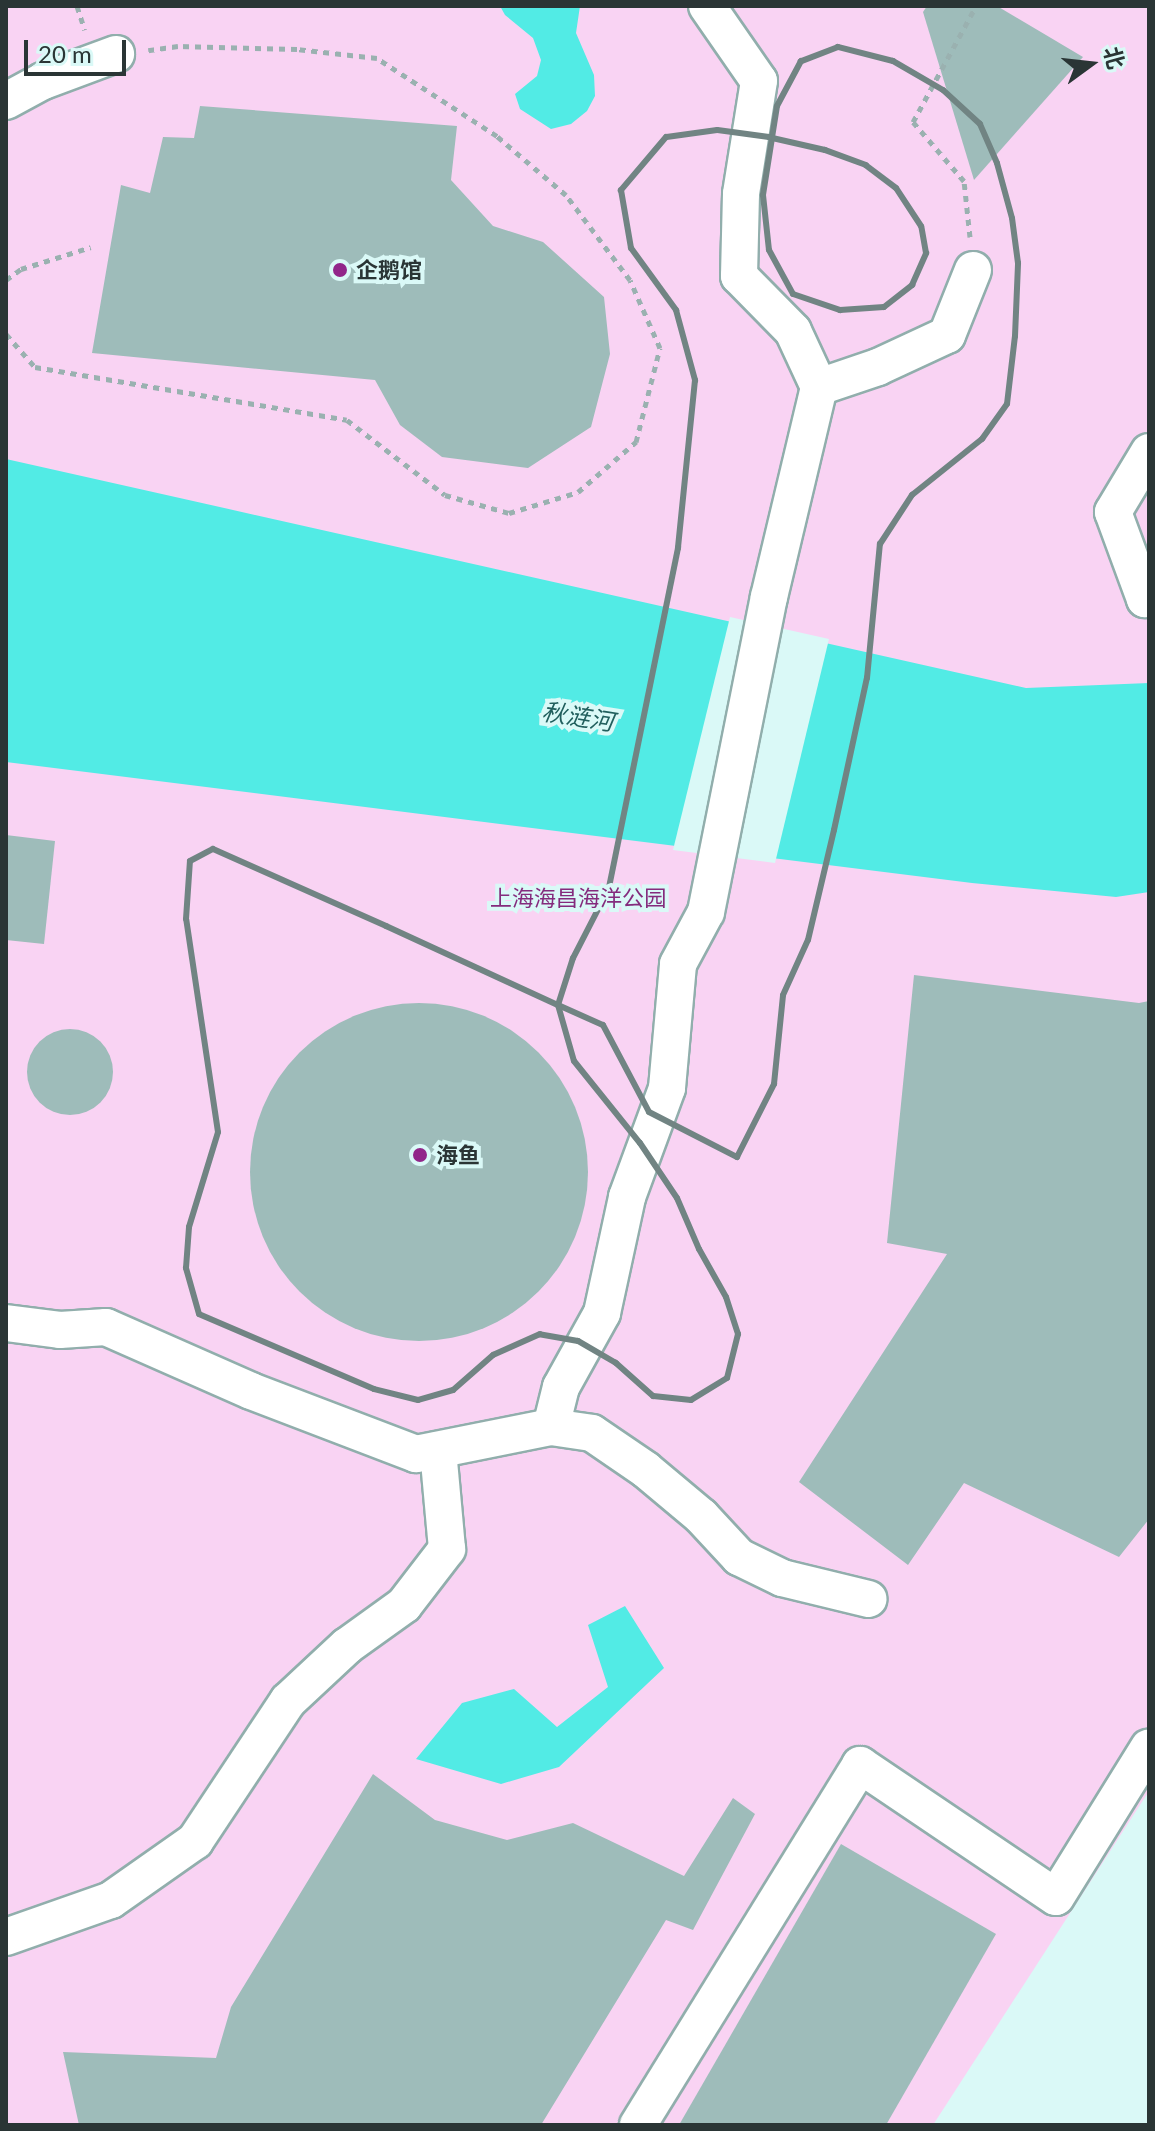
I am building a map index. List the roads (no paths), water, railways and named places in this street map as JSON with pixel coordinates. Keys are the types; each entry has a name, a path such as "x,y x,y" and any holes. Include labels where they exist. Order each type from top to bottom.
{"street":[{"path":"551,1427 561,1387 602,1313 627,1197 667,1088 678,964 706,912 769,597 819,387 793,331 739,276 741,194 759,81 707,6"},
{"path":"6,101 43,81 116,54"},
{"path":"819,387 878,367 947,335 973,270"},
{"path":"1149,452 1113,512 1145,599 1149,599"},
{"path":"6,1323 60,1330 106,1327 339,1426 416,1454 551,1427 592,1433 646,1470 701,1516 739,1557 782,1578 869,1599"},
{"path":"6,1937 111,1900 195,1841 288,1701 347,1646 404,1605 447,1549 438,1450"},
{"path":"638,2125 860,1765 1056,1897 1149,1747"}],"water":[{"path":"500,6 580,6 576,33 594,75 595,96 587,111 571,124 551,129 520,109 515,94 537,76 541,60 533,38 505,15"},
{"name":"秋涟河","path":"6,459 1026,688 1149,683 1149,892 1116,897 972,883 6,762"},
{"path":"625,1606 664,1668 559,1767 501,1784 416,1759 462,1703 514,1689 557,1727 608,1687 588,1625"}],"railway":[{"path":"578,1341 540,1334 493,1355 453,1390 418,1400 374,1389 199,1314 186,1268 189,1227 218,1132 186,919 190,861 213,849 386,926 558,1005 603,1025 649,1112 737,1157 774,1084 783,995 808,940 834,830 867,678 880,544 912,495 982,439 1007,404 1015,336 1018,263 1012,218 997,163 980,124 943,90 893,61 838,47 801,61 777,106 772,138 763,195 769,250 793,294 840,310 884,307 912,285 926,253 921,226 896,188 866,165 825,150 772,138 769,137 717,130 666,137 621,190 631,248 676,310 695,380 678,548 609,888 573,958 558,1005 574,1061 640,1143 677,1198 699,1249 726,1297 738,1334 727,1378 691,1400 653,1396 616,1363 578,1341"}],"place":[{"name":"企鹅馆","path":"340,270"},
{"name":"海鱼","path":"420,1155"}],"park label":[{"name":"上海海昌海洋公园","path":"578,898"}]}
